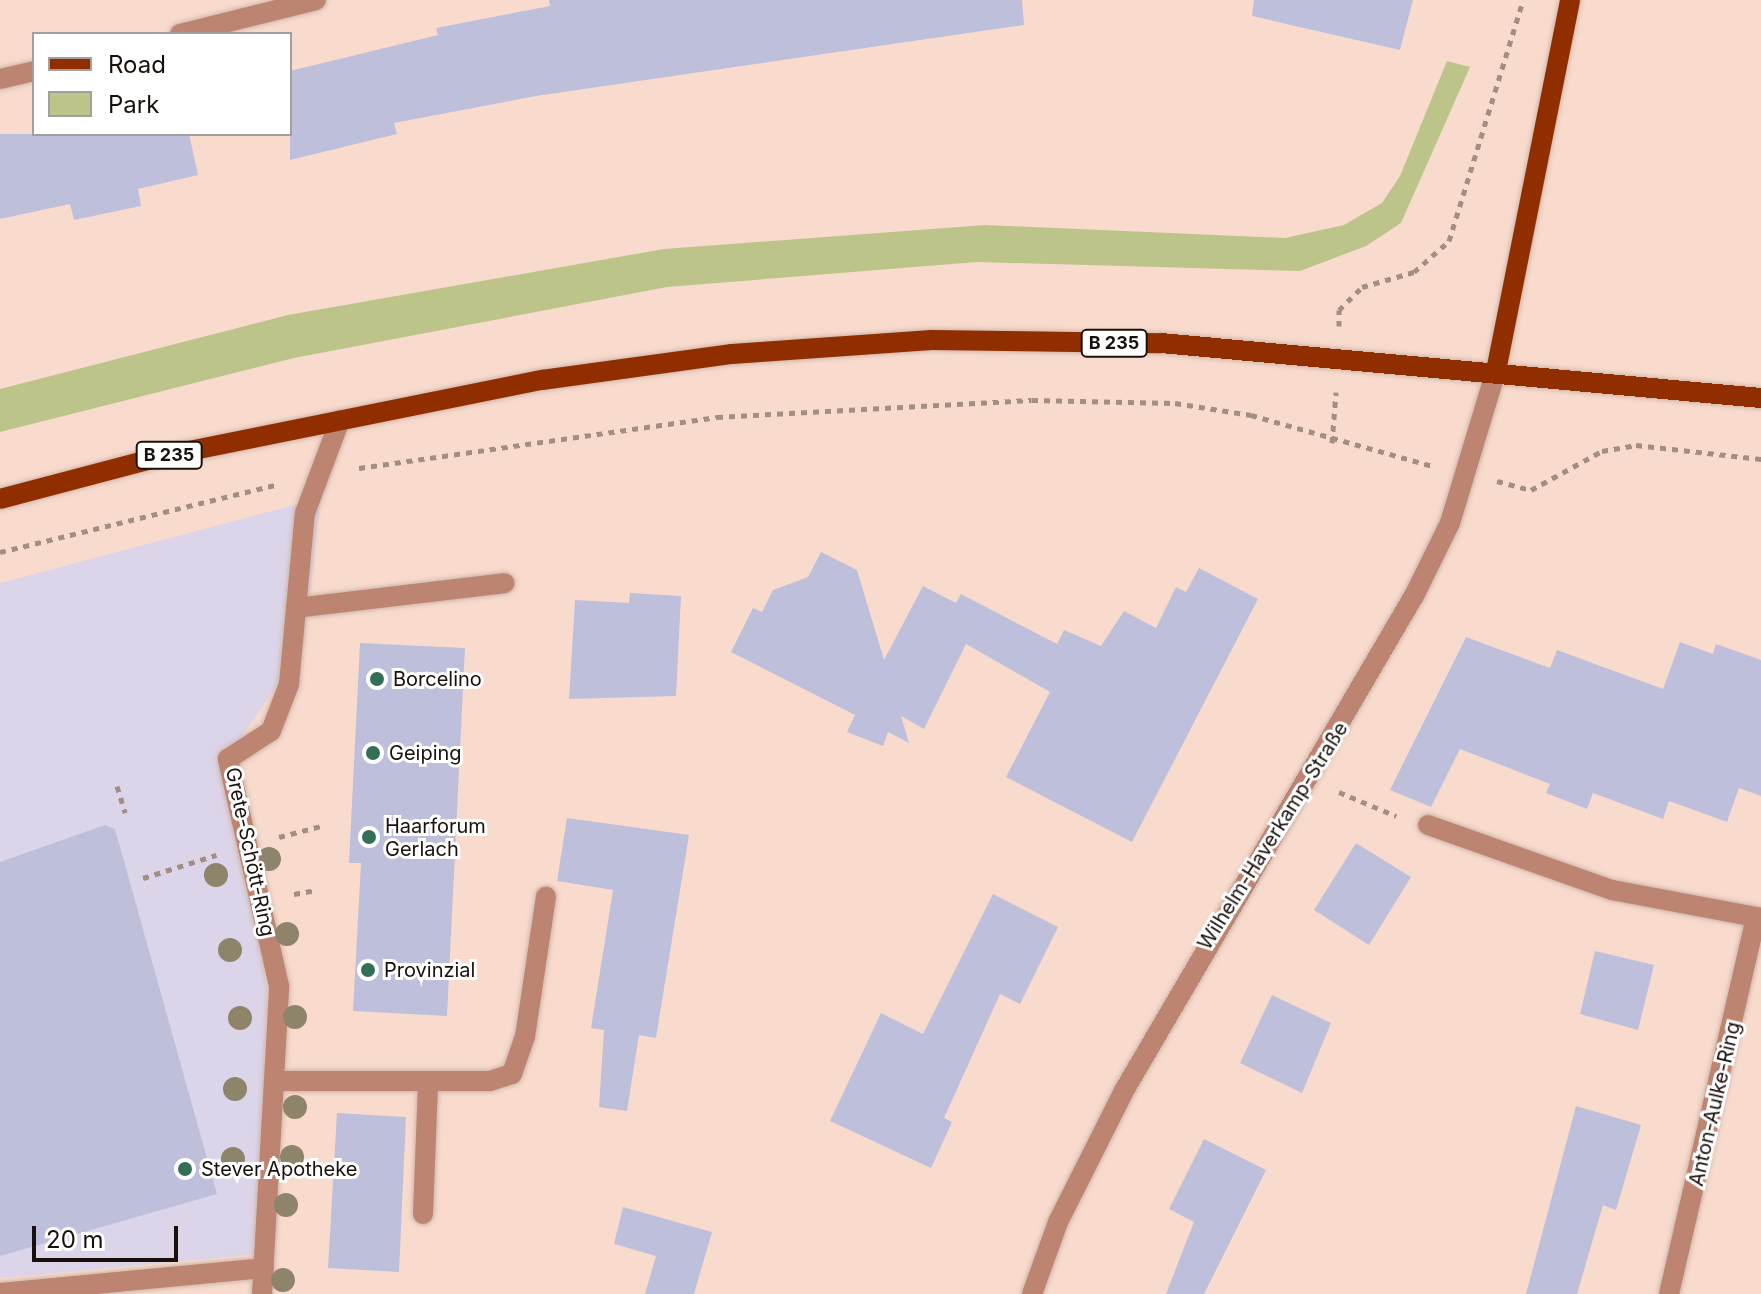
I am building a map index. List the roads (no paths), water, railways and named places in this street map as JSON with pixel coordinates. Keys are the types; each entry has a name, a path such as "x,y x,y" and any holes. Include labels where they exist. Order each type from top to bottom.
{"main road":[{"path":"1496,371 1570,0"},
{"name":"B 235","path":"0,499 340,420 542,380 732,354 932,340 1161,343 1496,371 1761,398"}],"street":[{"path":"188,32 316,0"},
{"path":"0,79 32,71"},
{"name":"Wilhelm-Haverkamp-Straße","path":"1040,1292 1125,1089 1209,937 1312,780 1415,594 1466,474 1496,371"},
{"name":"Grete-Schött-Ring","path":"262,1294 279,986 228,759 271,731 289,684 305,513 340,420"},
{"path":"296,608 505,583"},
{"path":"1428,825 1612,890 1759,918"},
{"path":"276,1081 428,1081 512,1074 525,1037 546,897"},
{"name":"Anton-Aulke-Ring","path":"1669,1294 1759,918"},
{"path":"423,1214 428,1081"},
{"path":"0,1293 264,1268"}],"place":[{"name":"Borcelino","path":"377,679"},
{"name":"Geiping","path":"373,753"},
{"name":"Haarforum Gerlach","path":"369,837"},
{"name":"Provinzial","path":"368,970"},
{"name":"Stever Apotheke","path":"185,1169"}]}
